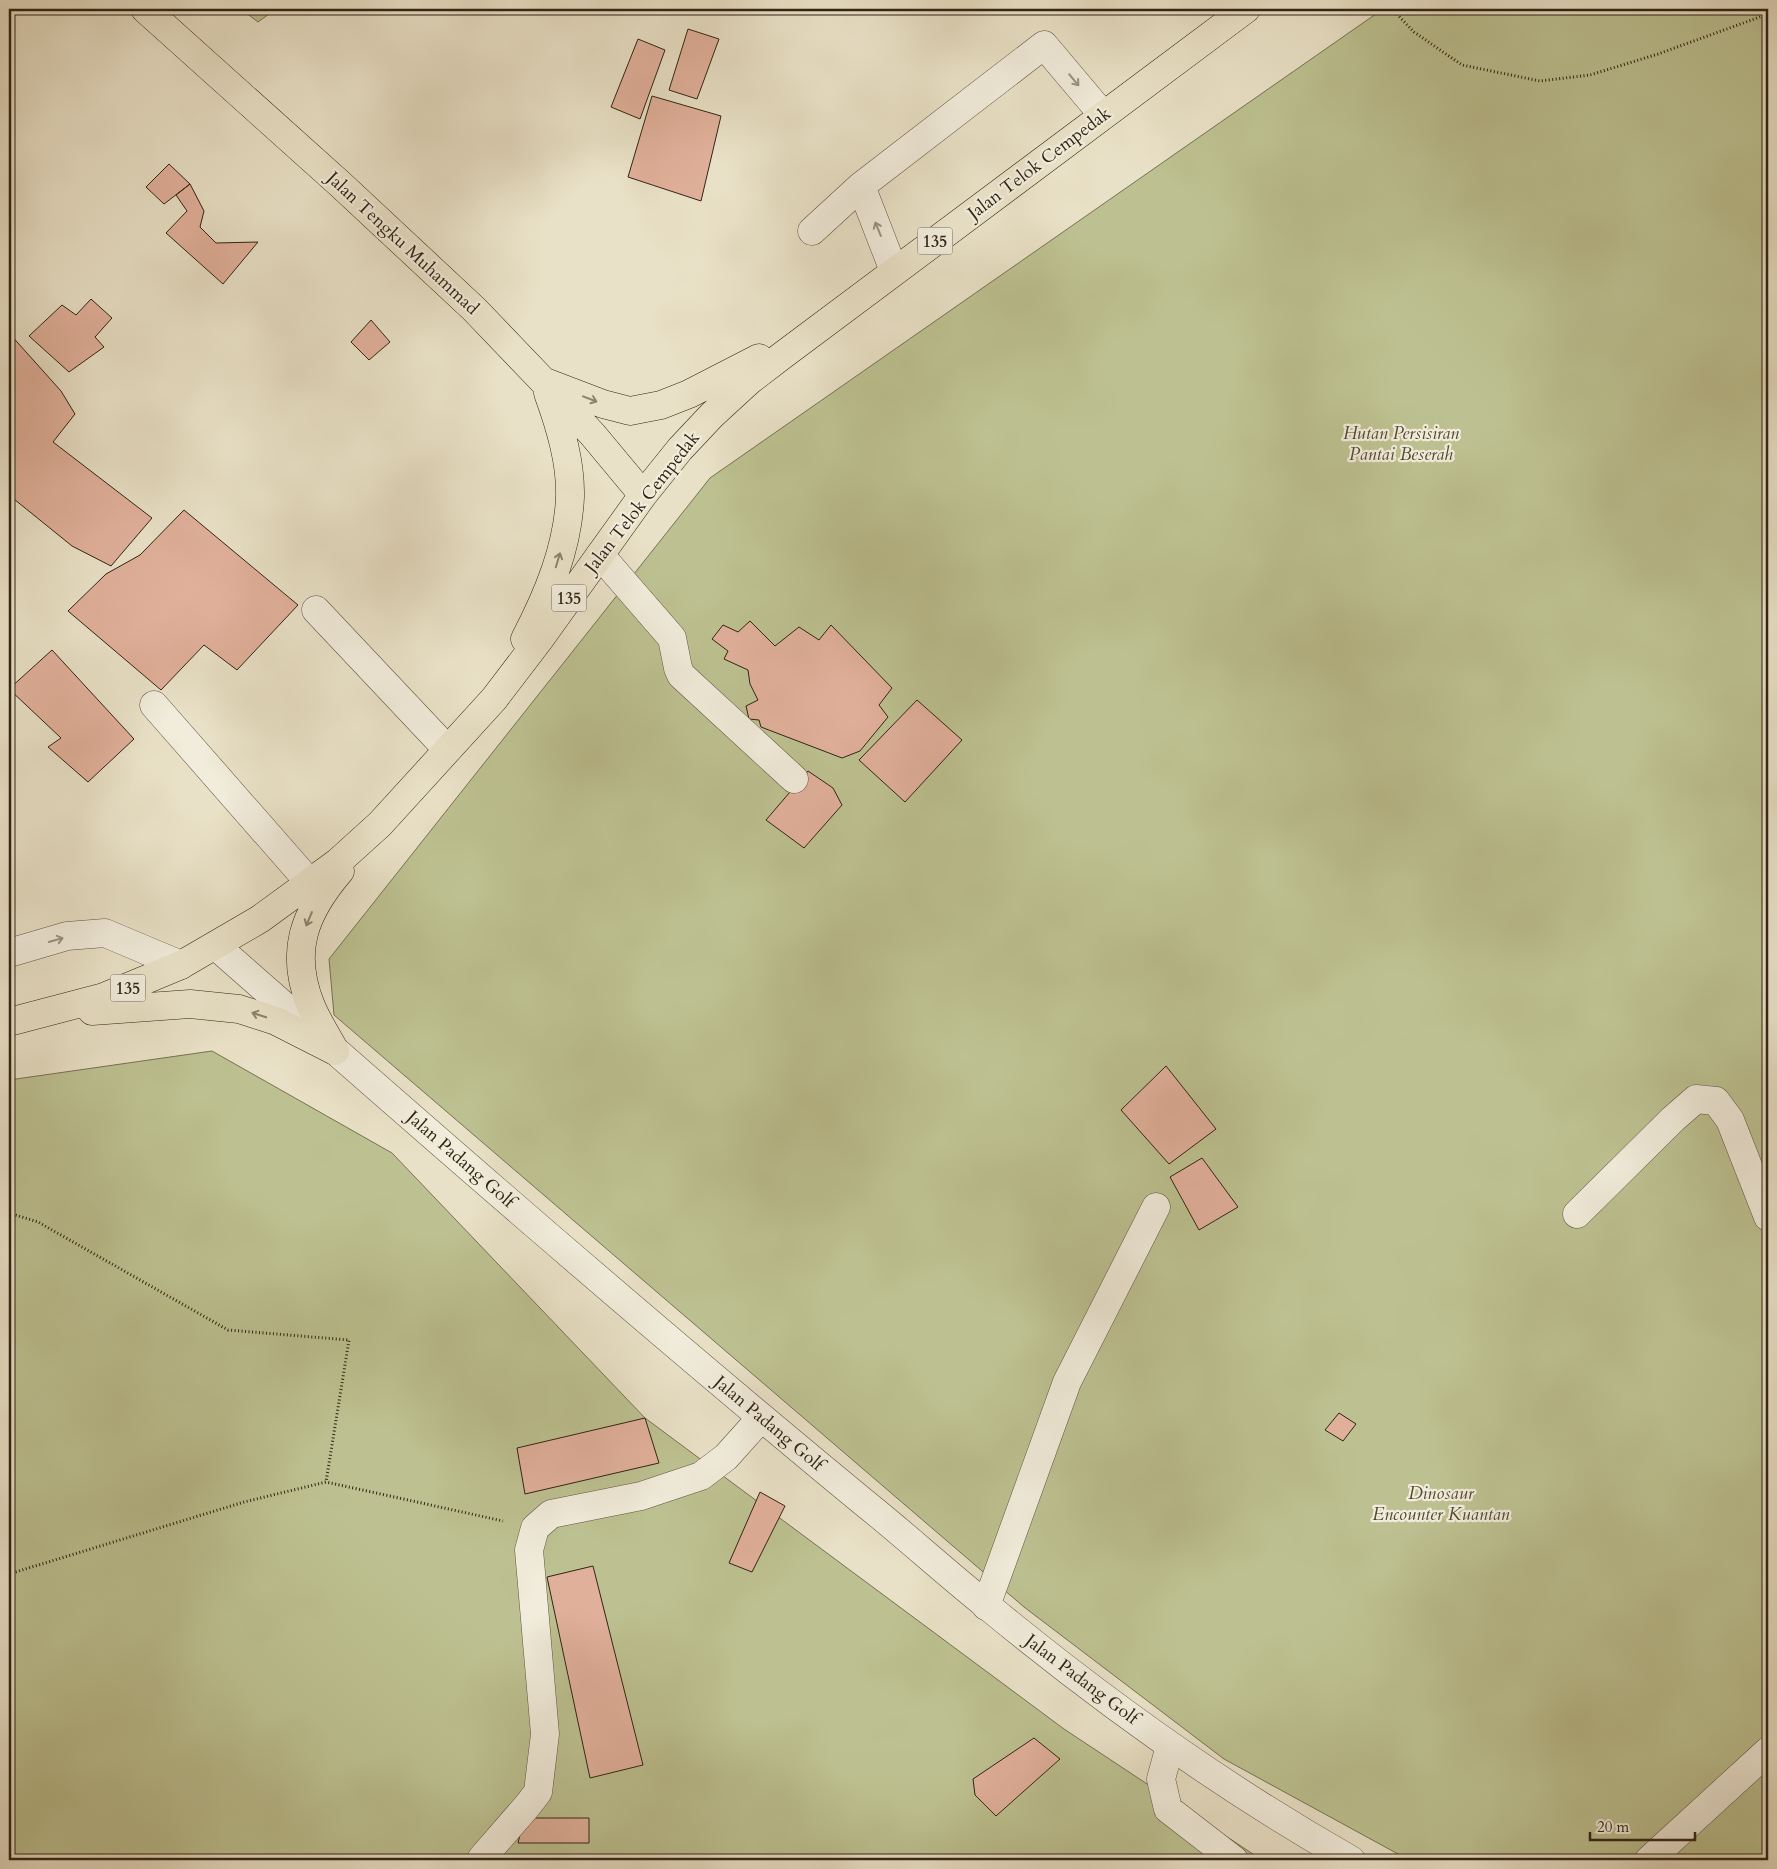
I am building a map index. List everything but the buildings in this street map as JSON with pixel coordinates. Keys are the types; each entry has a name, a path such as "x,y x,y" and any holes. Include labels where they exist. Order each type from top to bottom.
{"main road":[{"name":"Jalan Tengku Muhammad","path":"145,9 474,308 593,435 643,495"},
{"name":"Jalan Telok Cempedak","path":"21,1019 104,997 181,965 260,919 338,862 380,824 494,699 539,640 643,495 680,449 712,415 749,381 1246,9"},
{"path":"544,382 603,404 630,411 661,405 689,394 826,323"},
{"path":"494,699 552,581 566,536 570,496 567,460 558,421 544,382"},
{"path":"335,1050 311,1007 302,977 300,948 308,920 324,890 380,824"},
{"path":"21,1019 190,1004 239,1009 276,1021 335,1050"}],"street":[{"path":"812,231 861,186 1044,45 1103,115"},
{"path":"861,186 894,271"},
{"path":"600,555 672,638 681,675 794,779"},
{"path":"316,610 447,749"},
{"path":"154,705 310,883"},
{"path":"9,953 67,936 105,933 181,965"},
{"name":"Jalan Padang Golf","path":"216,946 761,1418 986,1606 1170,1746 1220,1780 1351,1860"},
{"path":"1578,1214 1673,1119 1696,1099 1716,1101 1730,1120 1768,1217"},
{"path":"986,1606 1067,1382 1156,1207"},
{"path":"482,1858 538,1792 545,1734 529,1550 535,1528 551,1514 642,1496 701,1476 726,1457 761,1418"},
{"path":"1170,1746 1161,1778 1168,1809 1234,1860"},
{"path":"1649,1860 1768,1751"}],"path":[{"path":"1392,9 1414,32 1462,65 1540,80 1590,75 1658,54 1768,14"},
{"path":"9,1213 38,1222 228,1330 348,1340 326,1482"},
{"path":"9,1574 244,1502 326,1482 535,1528"}],"green space":[{"path":"241,9 276,9 258,22"},
{"path":"1383,9 1768,9 1768,1860 1409,1860 1224,1759 1024,1607 334,1015 329,959 710,478"},
{"path":"212,1051 392,1153 645,1418 1064,1729 1262,1860 9,1860 9,1080"}],"park label":[{"name":"Hutan Persisiran Pantai Beserah","path":"1401,443"},
{"name":"Dinosaur Encounter Kuantan","path":"1441,1504"}]}
